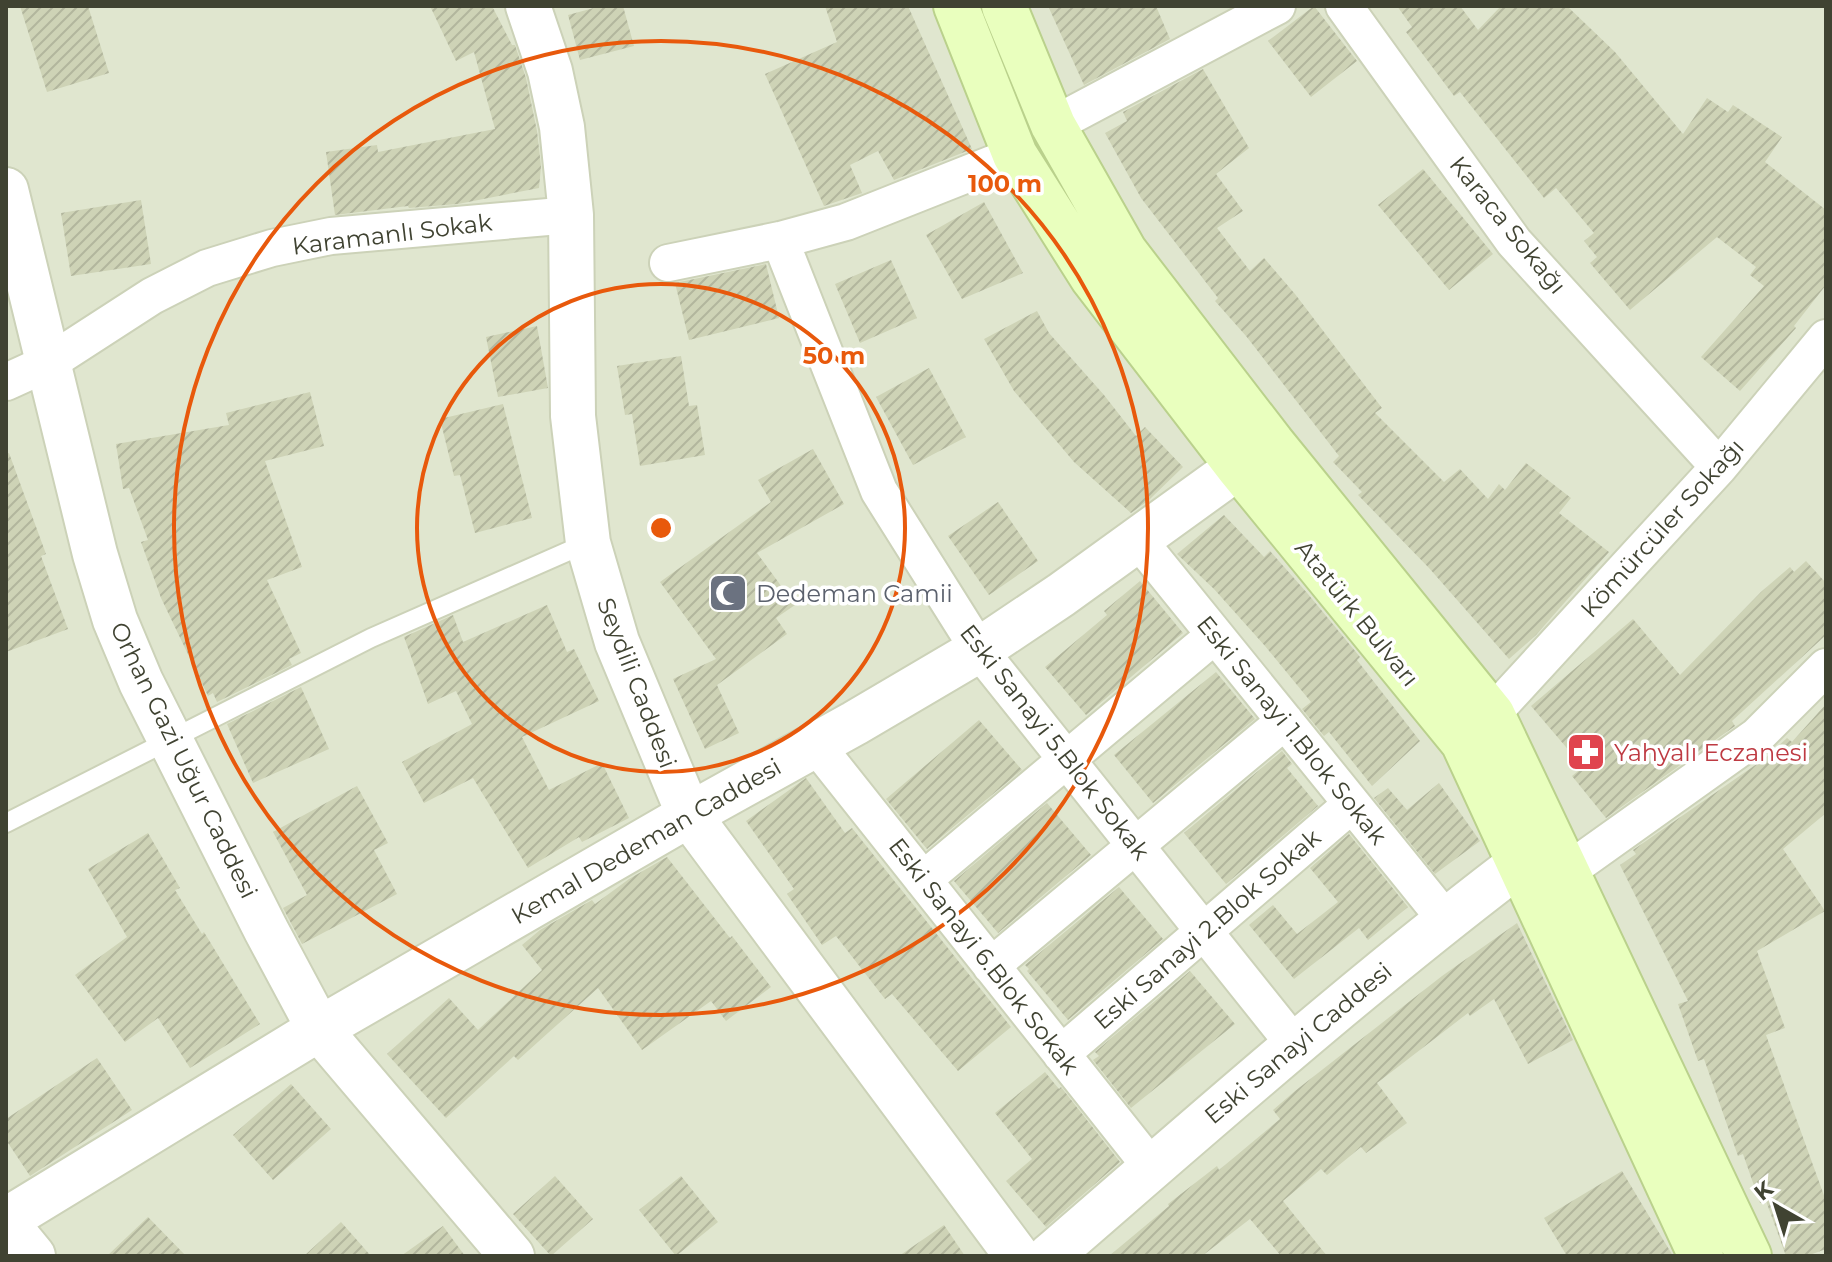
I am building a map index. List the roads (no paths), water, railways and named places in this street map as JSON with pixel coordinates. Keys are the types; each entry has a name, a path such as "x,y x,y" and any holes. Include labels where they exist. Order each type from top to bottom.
{"main road":[{"name":"Atatürk Bulvarı","path":"956,6 1015,155 1092,277 1492,714 1701,1256"},
{"name":"Atatürk Bulvarı","path":"1004,6 1053,125 1125,252 1256,456 1547,857 1749,1256"}],"street":[{"name":"Seydili Caddesi","path":"528,6 550,71 562,127 571,215 573,416 588,543 617,642 689,815 1017,1256"},
{"path":"1053,125 1277,6"},
{"name":"Karaca Sokağı","path":"1344,6 1514,242 1719,467"},
{"path":"668,263 780,240 846,222 1015,155"},
{"name":"Orhan Gazi Uğur Caddesi","path":"6,190 95,554 115,620 141,682 319,1029 512,1256"},
{"name":"Karamanlı Sokak","path":"6,382 50,362 152,296 207,268 272,248 331,236 571,215"},
{"name":"Eski Sanayi 5.Blok Sokak","path":"780,240 879,491 979,650 1294,1044"},
{"name":"Kömürcüler Sokağı","path":"1492,714 1719,467 1826,338"},
{"name":"Kemal Dedeman Caddesi","path":"6,1222 319,1029 979,650 1139,541 1256,456"},
{"name":"Eski Sanayi 1.Blok Sokak","path":"1139,541 1446,920"},
{"path":"923,880 1215,635"},
{"path":"1547,857 1757,736 1826,667"},
{"path":"991,966 1285,721"},
{"name":"Eski Sanayi 6.Blok Sokak","path":"816,745 1152,1168"},
{"name":"Eski Sanayi 2.Blok Sokak","path":"1061,1054 1352,804"},
{"name":"Eski Sanayi Caddesi","path":"1050,1256 1294,1044 1446,920 1547,857"},
{"path":"6,1222 33,1256"}],"lane":[{"path":"6,823 371,638 588,543"}],"place":[{"name":"Dedeman Camii","path":"728,593"},
{"name":"Yahyalı Eczanesi","path":"1586,752"}]}
